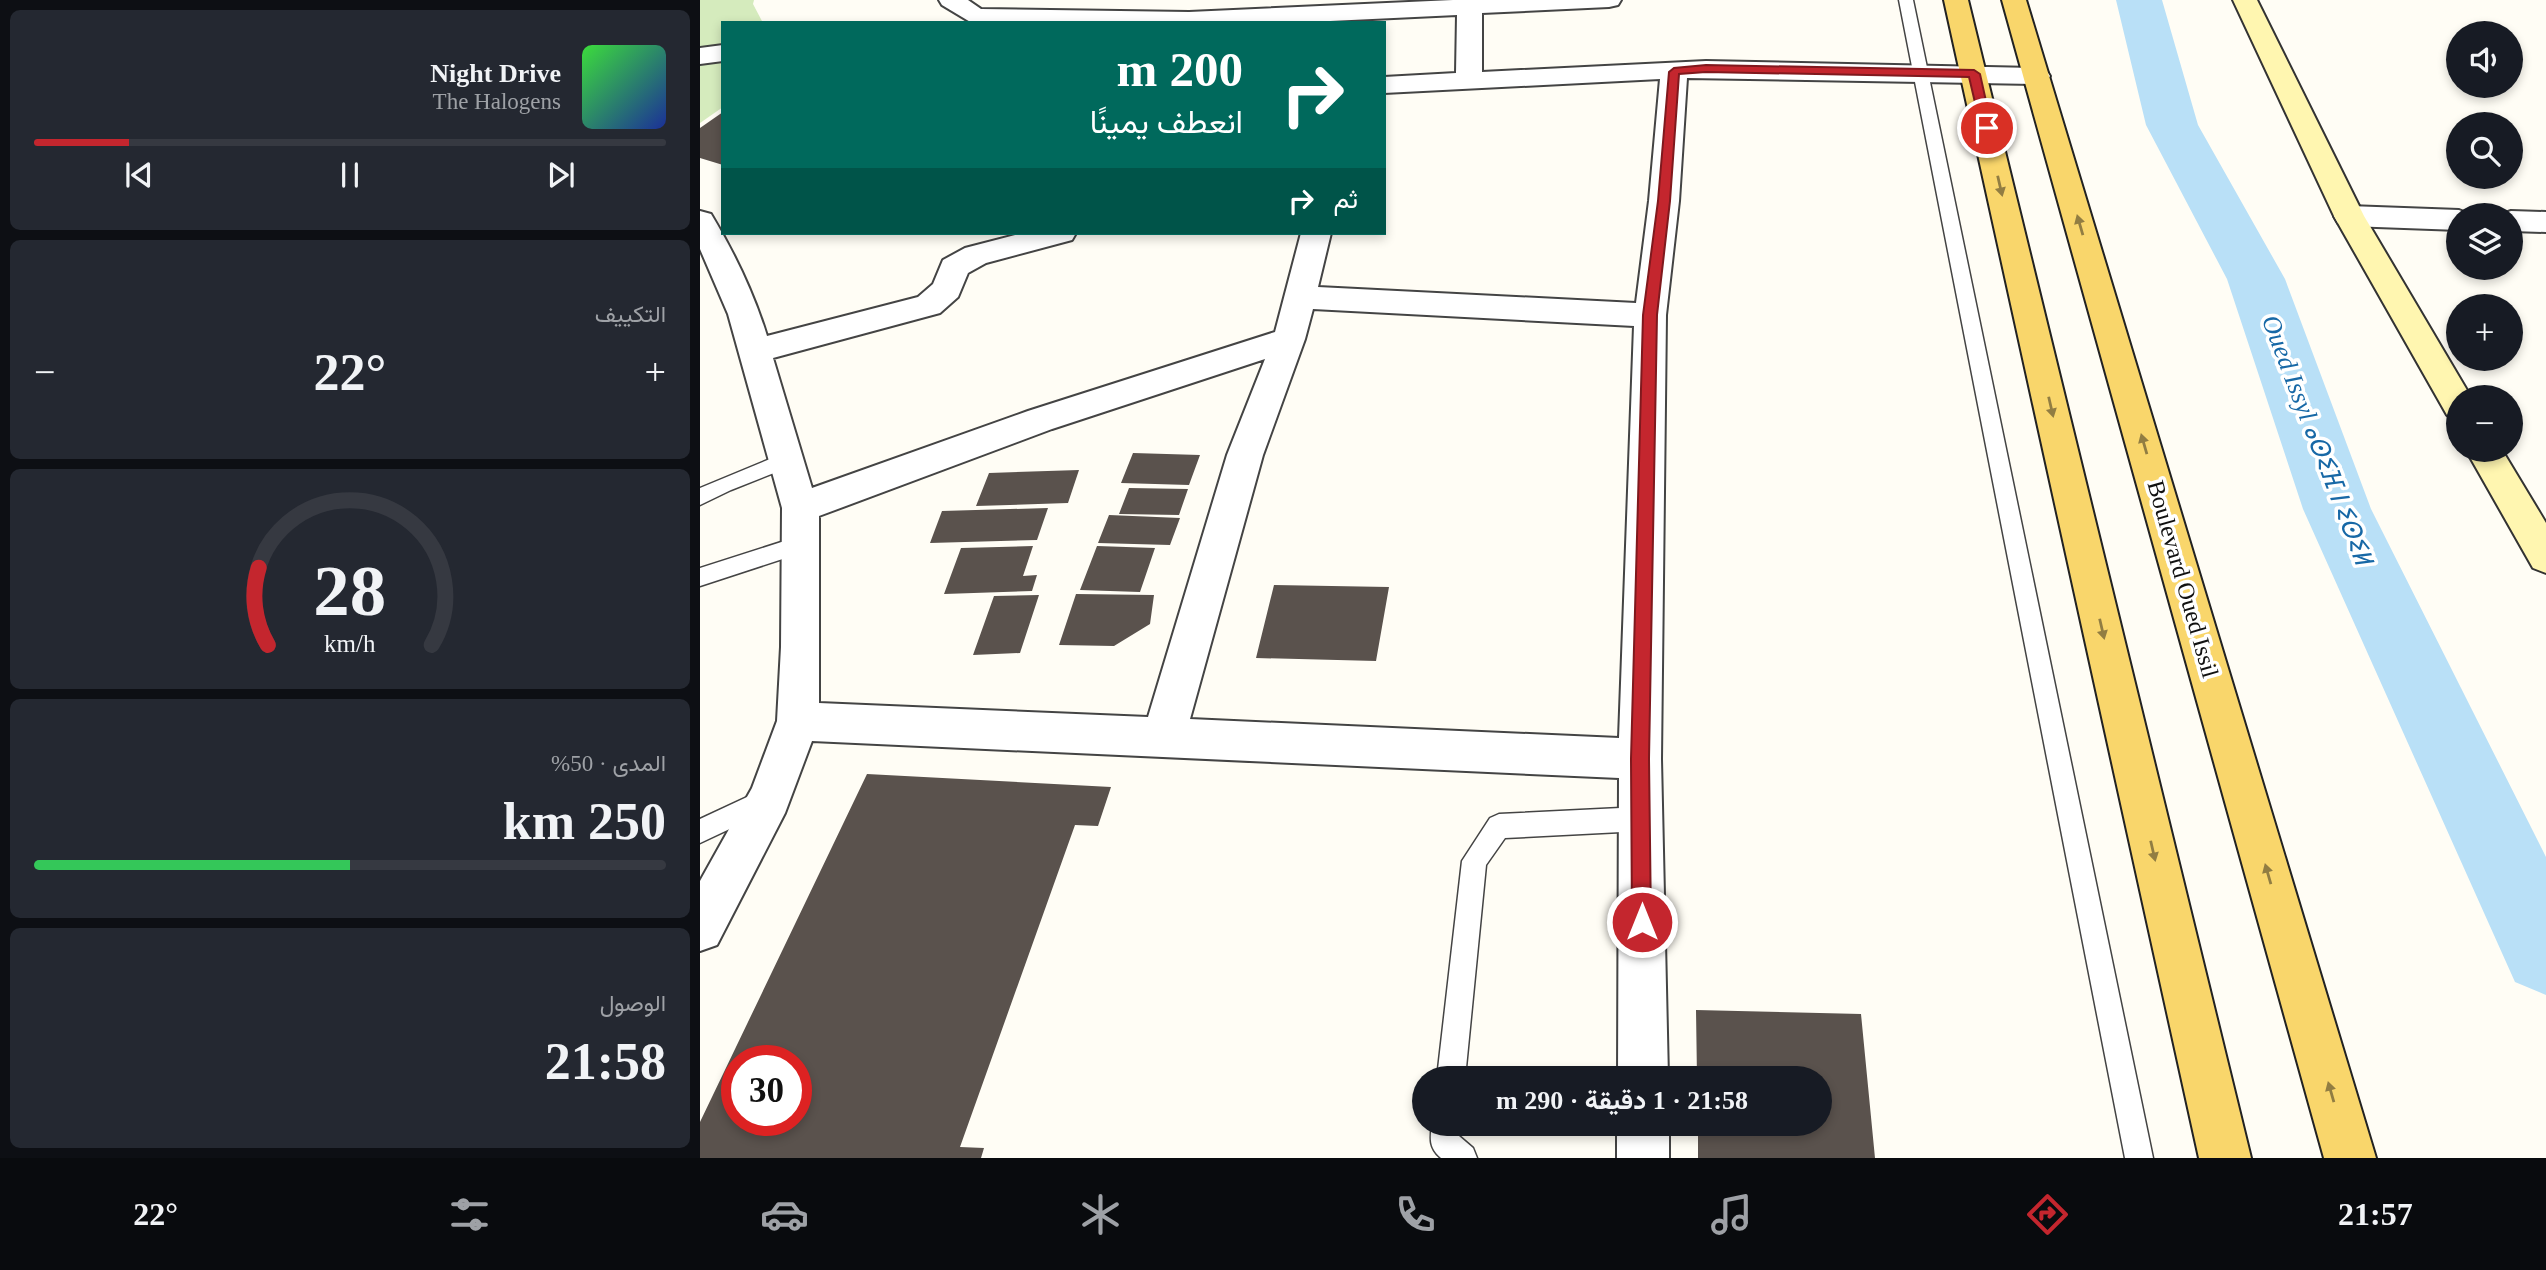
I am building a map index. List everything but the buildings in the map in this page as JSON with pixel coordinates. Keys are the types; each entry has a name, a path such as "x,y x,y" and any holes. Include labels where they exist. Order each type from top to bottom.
{"main road":[{"path":"1956,0 2225,1158"},
{"name":"Boulevard Oued Issil","path":"2014,0 2350,1158"}],"street":[{"path":"951,0 970,19 1189,21 1609,0"},
{"path":"1114,20 1172,0"},
{"path":"2245,0 2349,216 2447,385"},
{"path":"1469,79 1470,7"},
{"path":"700,55 721,53"},
{"path":"1386,85 1706,69 2037,76"},
{"path":"1643,1066 1640,759 1650,315 1664,201 1674,72"},
{"path":"700,928 771,798 798,721 800,526 787,460 744,314 700,220 721,205"},
{"path":"2349,216 2446,220"},
{"path":"2523,221 2546,222"},
{"path":"755,351 929,305 947,289 954,267 976,255 1053,235"},
{"path":"1164,735 1245,455 1289,340 1315,235"},
{"path":"1301,297 1650,315"},
{"path":"800,526 1015,428 1289,340"},
{"path":"2491,462 2546,557"},
{"path":"798,721 1164,735 1345,747 1640,759"},
{"path":"1643,1136 1643,1158"}],"lane":[{"path":"1906,0 2139,1158"},
{"path":"700,497 724,484 787,460"},
{"path":"700,577 800,526"},
{"path":"700,831 771,798"},
{"path":"1452,1066 1474,861 1499,826 1641,818"},
{"path":"1445,1136 1444,1142 1463,1158"}],"green space":[{"path":"700,0 754,0 753,4 762,21 721,21 721,108 700,123"}],"waterway":[{"name":"Oued Issyl ⴰⵙⵉⴼ ⵏ ⵉⵙⵉⵍ","path":"2139,0 2172,125 2256,279 2337,509 2546,951"}],"route":[{"path":"1642,922 1640,759 1650,315 1664,201 1674,72 1706,69 1974,74 1987,128"}]}
